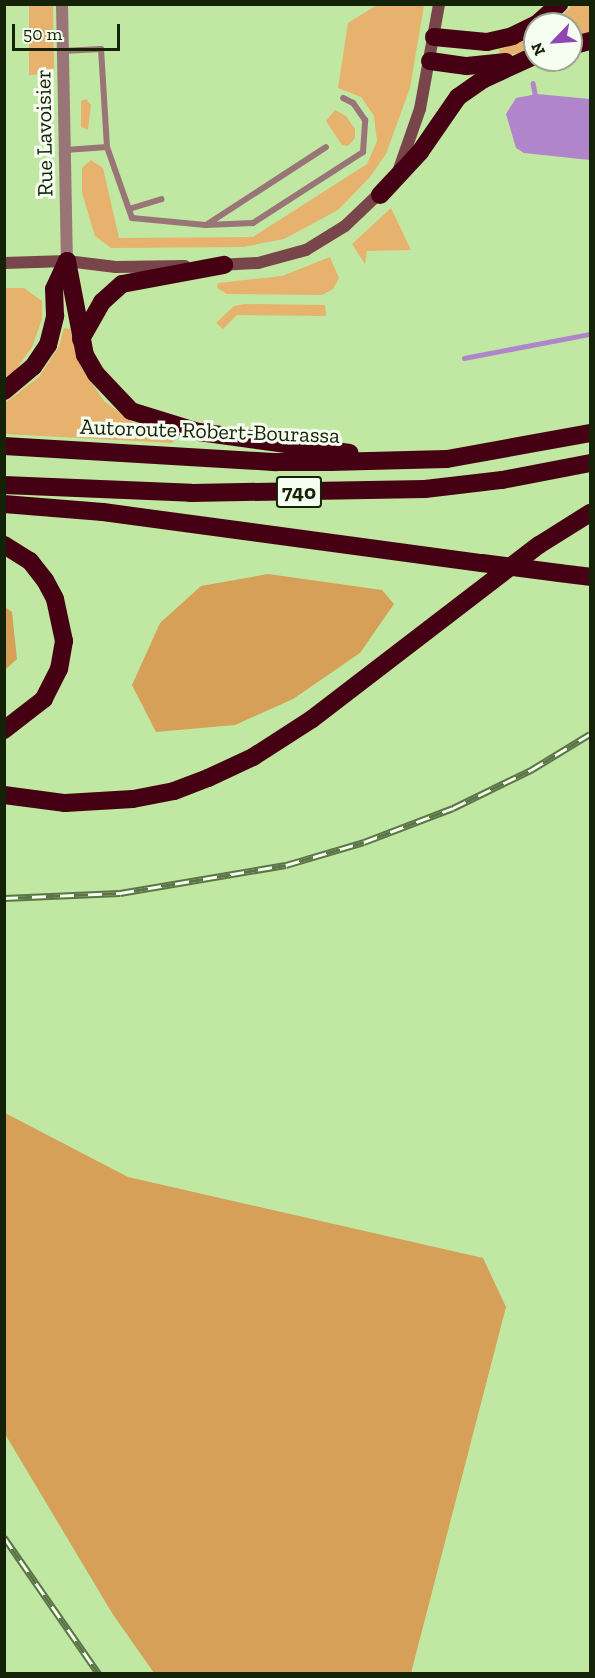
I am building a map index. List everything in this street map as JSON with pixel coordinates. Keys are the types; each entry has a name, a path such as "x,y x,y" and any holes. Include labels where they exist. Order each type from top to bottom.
{"highway":[{"path":"434,37 488,42 523,31"},
{"path":"430,61 489,65 523,58"},
{"path":"380,195 420,152 458,97 484,79 523,61"},
{"path":"67,261 81,339 96,374 111,393 131,411 163,424 387,458"},
{"path":"4,391 33,367 48,345 55,316 54,289 67,261"},
{"path":"81,339 102,302 122,284 224,265"},
{"name":"Autoroute Robert-Bourassa","path":"4,446 277,462 387,458 447,459 591,433"},
{"name":"740","path":"4,485 190,493 425,489 502,480 591,463"},
{"path":"4,504 94,511 591,577"},
{"path":"4,795 65,803 133,799 174,791 253,757 312,719 538,545 591,513"},
{"path":"4,545 30,561 45,580 55,599 64,641 59,669 44,699 4,730"}],"main road":[{"path":"4,263 67,261 116,267 224,265 258,263 306,250 345,226 380,195 411,141 430,61 439,4"}],"street":[{"name":"Rue Lavoisier","path":"62,4 67,261"}],"lane":[{"path":"63,51 101,49 107,147 132,218 206,225 253,223 363,152 365,120 343,98"},
{"path":"65,150 107,147"},
{"path":"206,225 327,147"},
{"path":"129,209 161,199"}],"shaded area":[{"path":"29,5 53,5 54,68 45,74 29,75"},
{"path":"377,5 424,5 410,88 386,154 370,177 338,210 284,239 243,247 111,248 95,236 82,193 82,168 91,160 103,168 119,238 253,237 367,164 377,141 374,116 361,97 338,88 348,23"},
{"path":"572,5 590,5 590,35 583,37 583,12 565,12"},
{"path":"523,41 523,52 500,57 499,50"},
{"path":"537,94 590,99 590,160 524,153 516,148 506,114 516,98"},
{"path":"86,99 91,105 88,130 81,127 81,101"},
{"path":"335,110 346,116 355,129 355,138 348,146 342,145 326,121"},
{"path":"391,208 411,250 367,251 365,264 352,244"},
{"path":"330,257 339,278 333,289 322,295 227,294 217,288 218,283 282,276"},
{"path":"5,288 24,288 42,301 42,319 32,347 15,371 5,377"},
{"path":"245,304 325,305 326,316 237,315 223,329 216,323 234,306"},
{"path":"64,328 70,329 82,369 104,401 139,427 174,437 173,443 5,434 5,403 39,377 59,346"},
{"path":"268,574 382,590 394,604 360,653 293,699 235,725 156,732 132,685 160,623 201,586"},
{"path":"5,607 12,612 17,659 5,670"},
{"path":"5,1113 128,1177 483,1258 506,1307 411,1673 154,1673 112,1613 5,1434"}],"waterway":[{"path":"533,83 536,98"},
{"path":"464,358 590,334"}],"railway":[{"path":"4,898 120,893 286,865 364,842 453,808 531,770 590,734"},
{"path":"4,1537 99,1674"}]}
